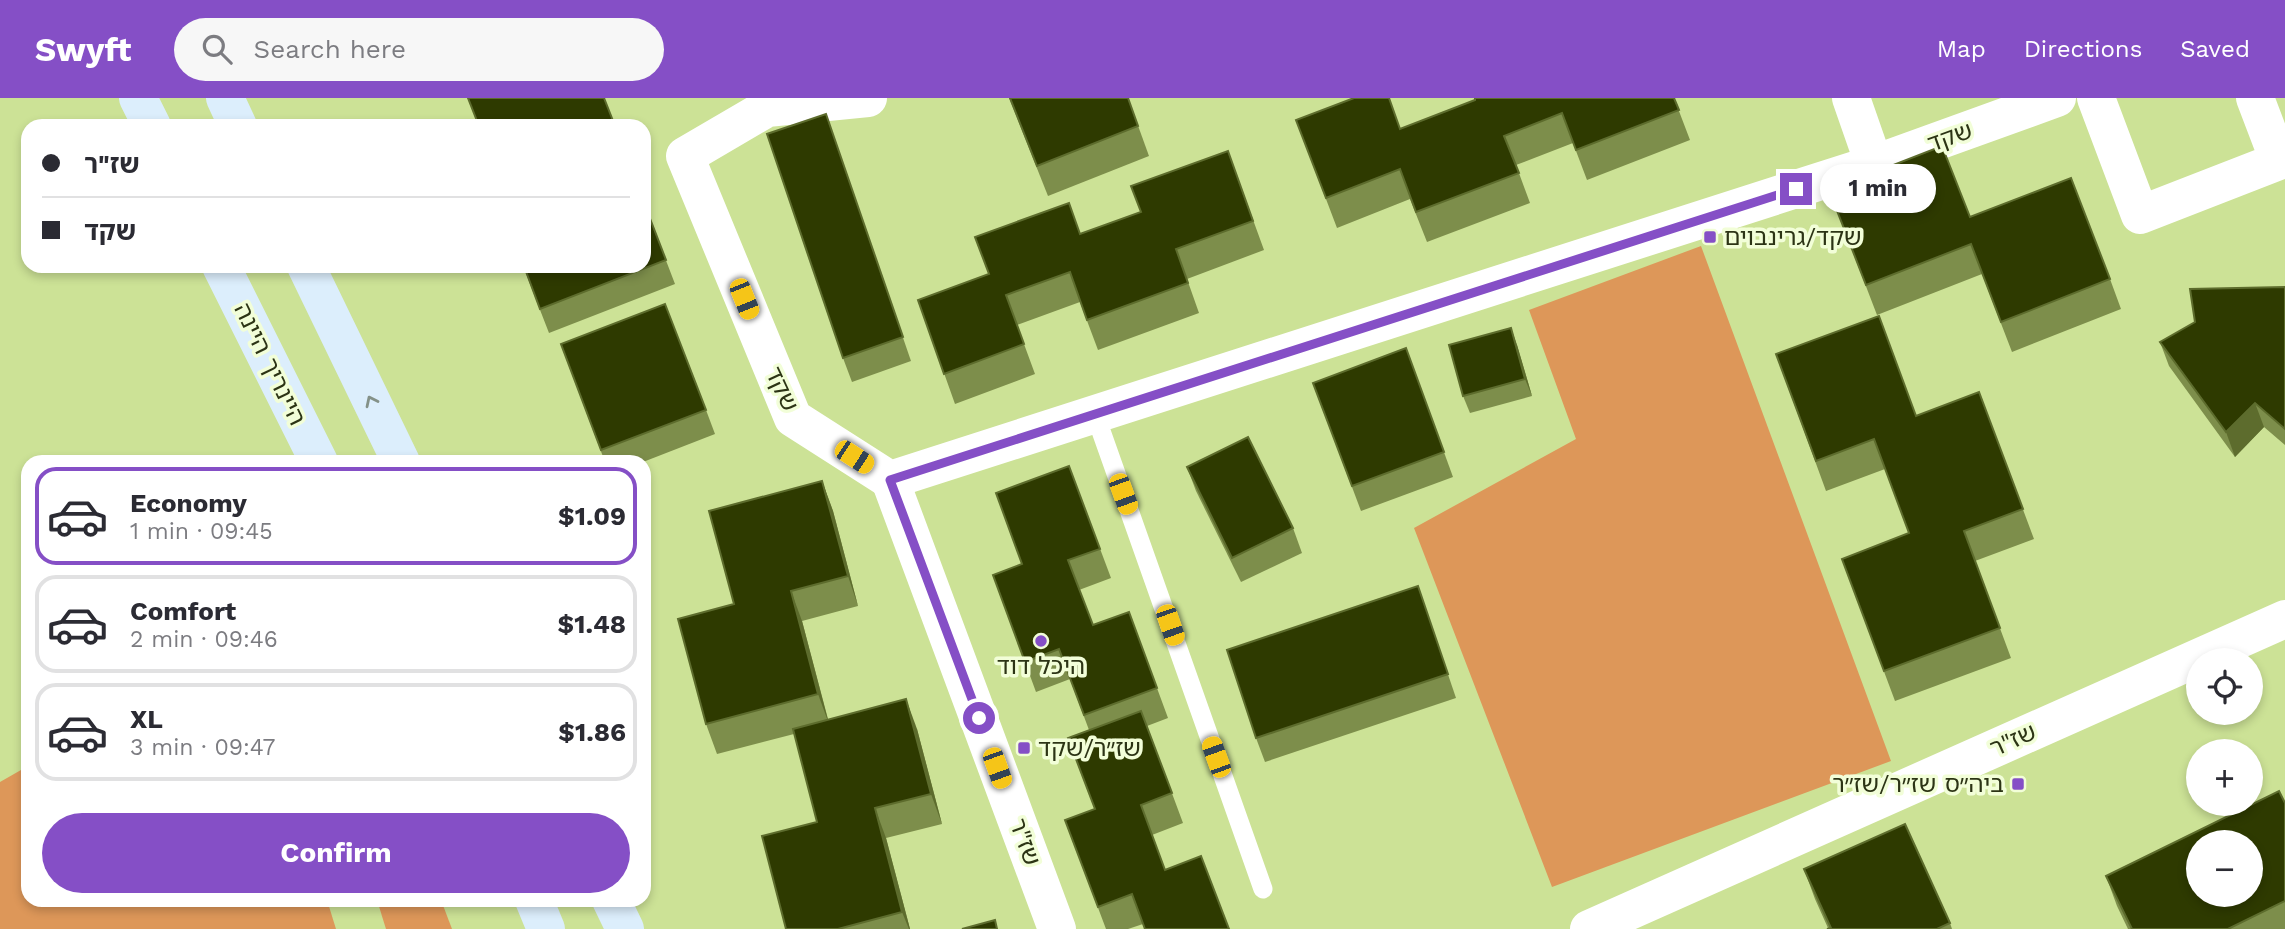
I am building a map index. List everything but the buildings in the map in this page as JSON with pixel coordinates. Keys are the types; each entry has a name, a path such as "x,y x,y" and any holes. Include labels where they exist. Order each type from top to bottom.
{"main road":[{"path":"138,98 148,119"},
{"path":"225,98 235,119"},
{"name":"היינריך היינה","path":"225,273 316,455"},
{"path":"309,273 398,455"},
{"path":"537,907 546,929"},
{"path":"614,907 625,929"}],"street":[{"name":"שקד","path":"868,98 766,108 685,156 793,418 890,480 1874,164 2057,98"},
{"path":"1851,98 1874,164"},
{"path":"2096,98 2140,215 2279,161 2255,98"},
{"name":"שז\"ר","path":"890,480 1057,929"},
{"name":"שז\"ר","path":"1589,929 2285,619"}],"lane":[{"path":"1095,414 1263,889"}],"shaded area":[{"path":"1701,246 1891,761 1552,887 1414,528 1576,439 1529,310"},
{"path":"21,770 21,907 329,907 336,929 0,929 0,782"},
{"path":"379,907 444,907 452,929 386,929"}],"place":[{"name":"שקד/גרינבוים","path":"1710,237"},
{"name":"היכל דוד","path":"1041,641"},
{"name":"שז״ר/שקד","path":"1024,748"},
{"name":"ביה״ס שז״ר/שז״ר","path":"2018,784"}],"route":[{"path":"979,718 890,480 1796,189"}]}
